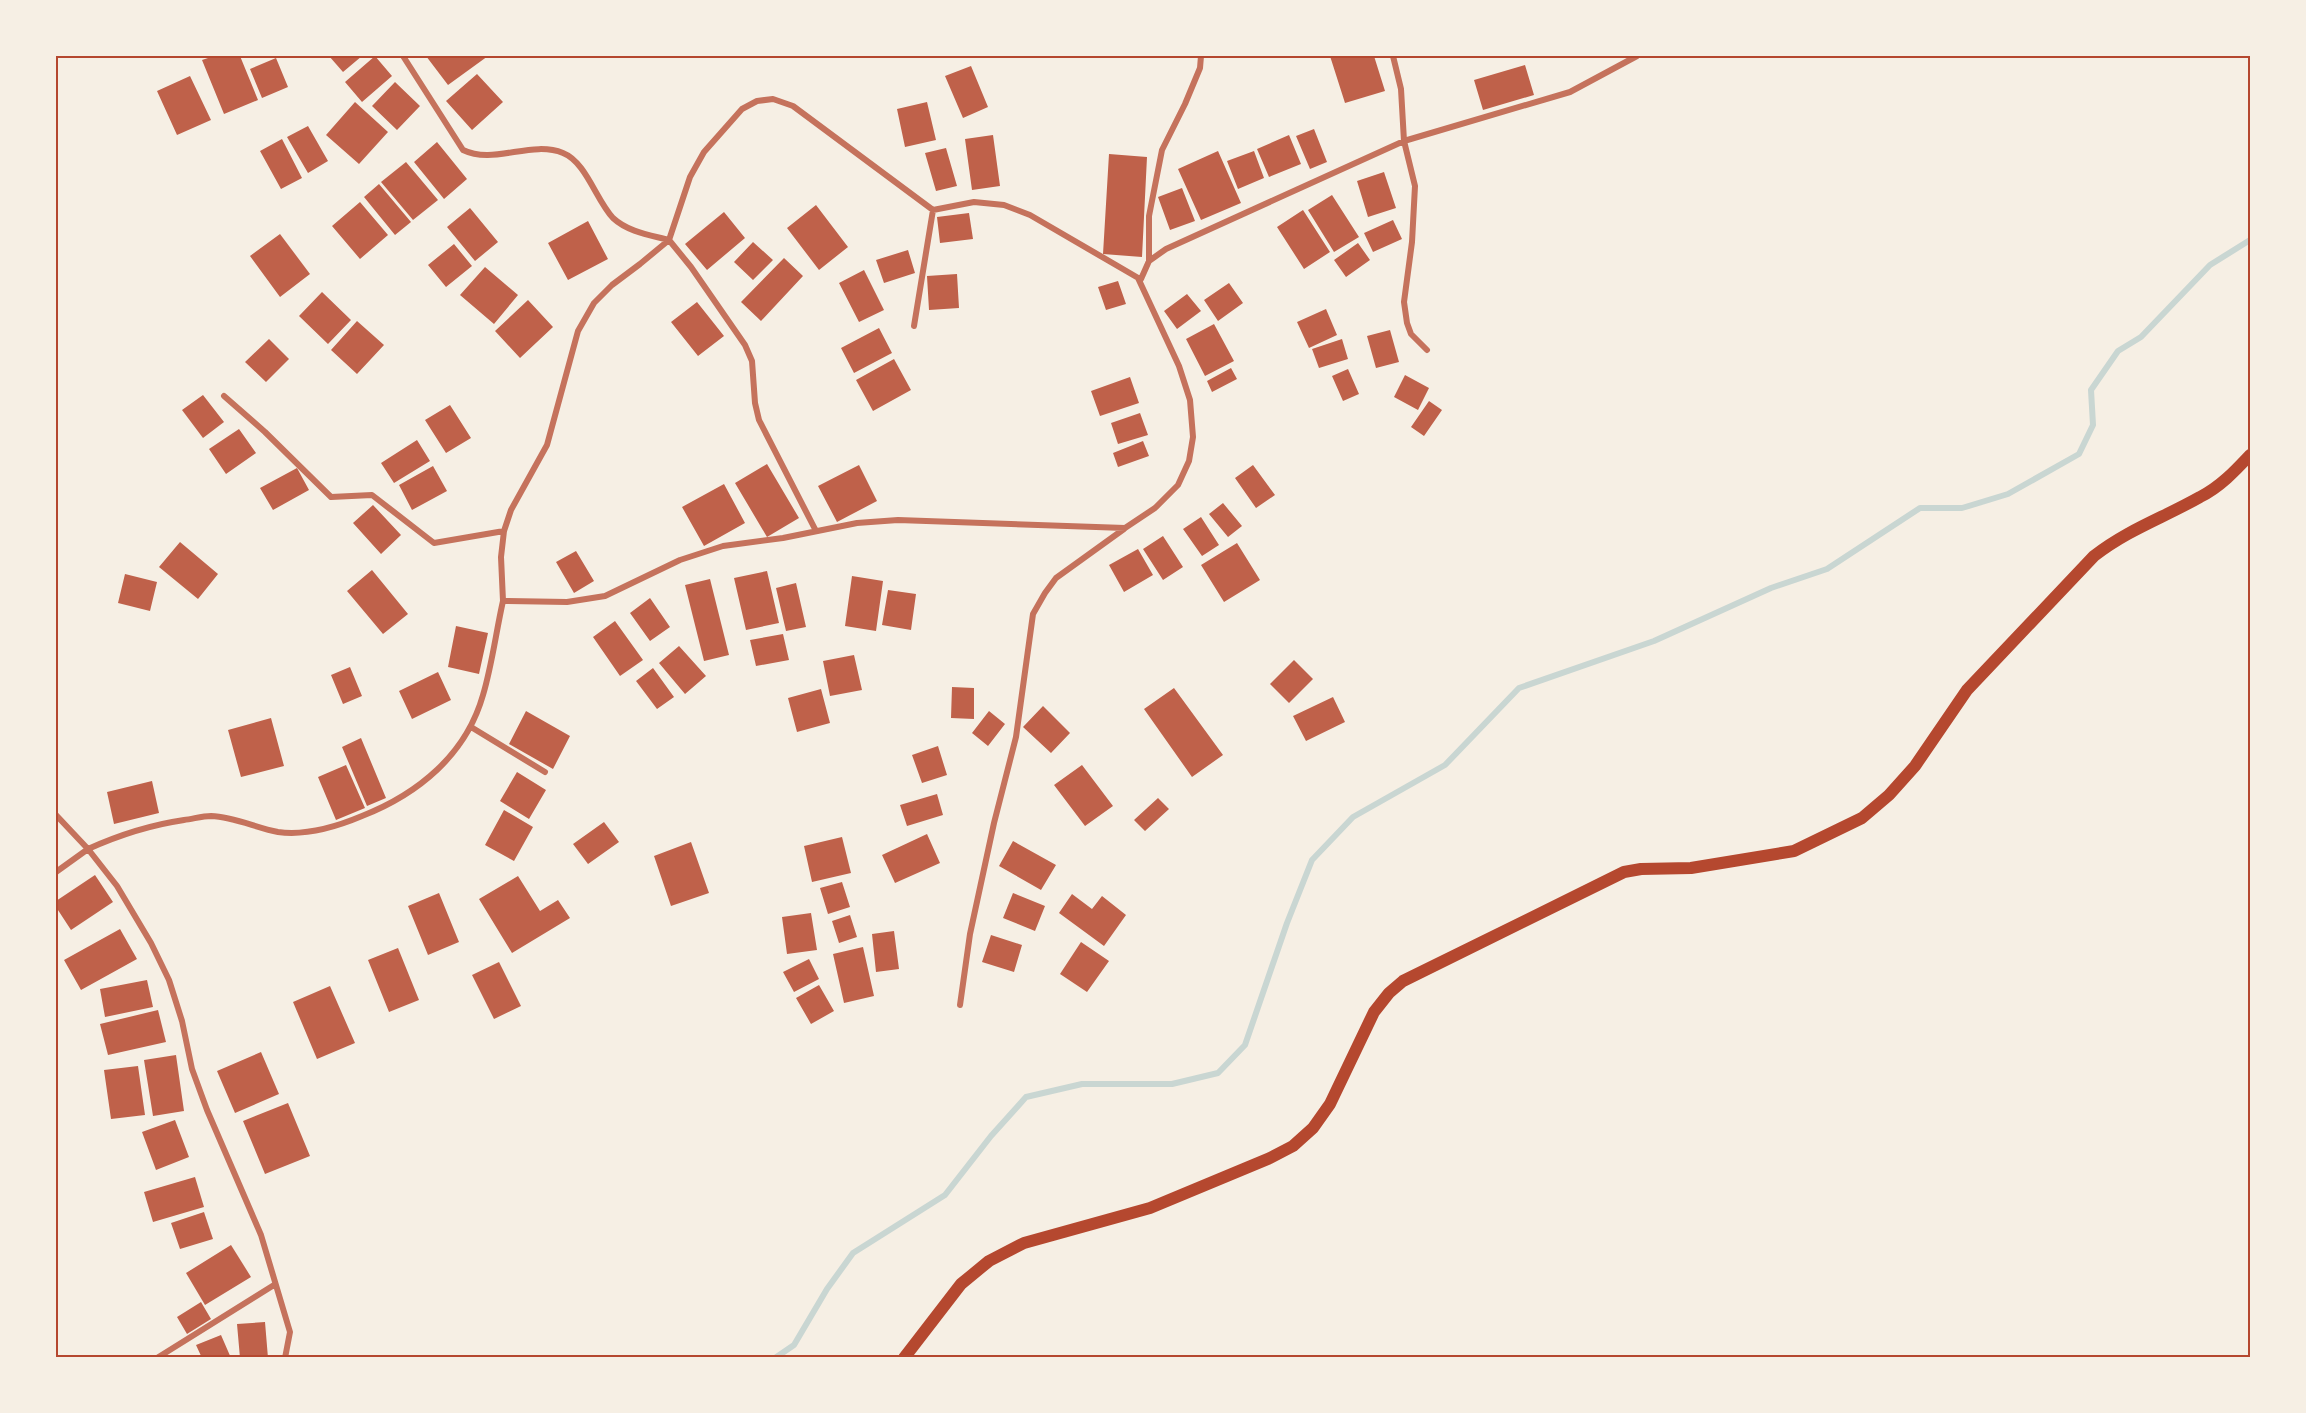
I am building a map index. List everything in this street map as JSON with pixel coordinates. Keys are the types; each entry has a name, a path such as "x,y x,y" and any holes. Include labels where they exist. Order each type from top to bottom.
{"main road":[{"path":"904,1358 961,1284 989,1261 1024,1243 1150,1208 1270,1158 1293,1146 1313,1128 1330,1104 1374,1012 1389,993 1403,981 1624,872 1641,869 1691,868 1794,851 1862,818 1889,795 1915,766 1967,690 2094,556 2114,540 2201,497 2224,481 2250,455"}],"street":[{"path":"403,56 463,150 485,154 546,148 565,153 579,164 614,219 633,231 669,240 691,267 745,345 752,361 755,403 759,420 816,531"},
{"path":"960,1005 970,934 994,823 1016,737 1033,614 1056,578 1155,508 1178,485 1189,460 1193,436 1190,400 1179,366 1138,278 1141,279 1149,261 1149,216 1162,150 1200,68 1201,56"},
{"path":"1393,56 1401,89 1404,141 1415,186 1412,242 1404,302 1411,334 1427,350"},
{"path":"1149,261 1166,249 1404,141 1570,92 1637,56"},
{"path":"56,873 88,849 118,835 162,823 210,816 248,822 278,831 304,832 335,827 381,809 424,783 457,750 471,727 483,696 503,601 501,556 504,531 511,510 548,445 578,331 594,303 612,285 669,240 690,177 704,152 742,109 757,100 773,99 793,106 933,210 974,202 1004,205 1030,215 1141,279"},
{"path":"914,326 933,210"},
{"path":"224,396 331,496 372,495 434,543 504,531"},
{"path":"503,601 567,602 605,596 680,560 723,546 783,538 857,523 898,520 1125,528"},
{"path":"471,727 545,772"},
{"path":"56,815 88,849 117,886 151,943 169,980 182,1021 192,1069 207,1110 261,1235 274,1285 290,1332 285,1358"},
{"path":"157,1358 274,1285"}],"building":[{"path":"214,56 240,56 258,100 224,114 202,60"},
{"path":"329,56 362,56 343,72"},
{"path":"375,56 392,76 362,102 345,82"},
{"path":"426,56 488,56 448,85"},
{"path":"1330,56 1374,56 1385,91 1345,103"},
{"path":"276,58 288,87 262,98 250,69"},
{"path":"1525,65 1534,95 1483,110 1474,80"},
{"path":"971,66 988,107 963,118 945,76"},
{"path":"477,74 503,102 472,130 446,101"},
{"path":"190,76 211,120 177,135 157,91"},
{"path":"395,82 420,106 397,130 372,106"},
{"path":"355,102 388,132 359,164 326,135"},
{"path":"927,102 936,140 905,147 897,109"},
{"path":"308,126 328,161 308,173 287,137"},
{"path":"1314,129 1327,162 1310,169 1296,136"},
{"path":"993,135 1000,186 972,190 965,139"},
{"path":"1289,135 1301,164 1269,177 1257,149"},
{"path":"282,139 302,178 281,189 260,151"},
{"path":"437,142 467,179 444,199 414,162"},
{"path":"946,148 957,186 936,191 925,153"},
{"path":"1218,151 1241,203 1201,220 1178,169"},
{"path":"1254,151 1264,178 1238,189 1227,161"},
{"path":"1109,154 1147,157 1142,257 1103,254"},
{"path":"406,162 438,200 413,220 381,182"},
{"path":"1384,172 1396,208 1368,217 1357,181"},
{"path":"379,184 411,222 395,235 364,197"},
{"path":"1182,188 1195,221 1170,230 1158,197"},
{"path":"1332,195 1359,237 1334,252 1308,210"},
{"path":"360,202 388,235 360,259 332,226"},
{"path":"816,205 848,247 819,270 787,228"},
{"path":"470,208 498,242 475,261 447,227"},
{"path":"1303,210 1330,252 1304,269 1277,227"},
{"path":"724,212 745,238 707,270 685,244"},
{"path":"969,213 973,239 940,243 937,217"},
{"path":"1393,220 1402,239 1373,252 1364,233"},
{"path":"588,221 608,259 568,280 548,243"},
{"path":"280,234 310,274 280,297 250,256"},
{"path":"753,242 773,260 753,280 734,262"},
{"path":"1358,243 1370,260 1346,277 1334,260"},
{"path":"454,244 472,266 446,287 428,265"},
{"path":"908,250 915,273 884,283 876,260"},
{"path":"784,258 803,276 761,321 741,302"},
{"path":"485,267 518,295 494,324 460,295"},
{"path":"864,270 884,310 859,322 839,283"},
{"path":"957,274 959,308 929,310 927,276"},
{"path":"1118,281 1126,304 1106,310 1098,287"},
{"path":"1229,283 1243,303 1218,321 1204,300"},
{"path":"322,292 351,320 328,344 299,316"},
{"path":"1187,294 1201,311 1177,329 1164,311"},
{"path":"528,300 553,327 520,358 495,331"},
{"path":"697,302 724,336 698,356 671,322"},
{"path":"1326,309 1337,335 1309,348 1297,322"},
{"path":"357,321 384,345 357,374 331,350"},
{"path":"1214,324 1234,361 1205,376 1186,339"},
{"path":"879,328 892,353 854,373 841,348"},
{"path":"1390,330 1399,362 1376,368 1367,336"},
{"path":"269,339 289,359 266,382 245,362"},
{"path":"1342,339 1348,359 1319,368 1312,349"},
{"path":"894,359 911,390 873,411 856,380"},
{"path":"1231,368 1237,379 1212,392 1207,381"},
{"path":"1348,369 1359,394 1343,401 1332,376"},
{"path":"1405,375 1429,388 1418,410 1394,397"},
{"path":"1130,377 1139,403 1100,416 1091,391"},
{"path":"203,395 224,422 203,438 182,410"},
{"path":"1429,401 1442,410 1424,436 1411,427"},
{"path":"450,405 471,438 446,453 425,420"},
{"path":"1140,413 1148,435 1118,444 1111,423"},
{"path":"239,429 256,453 226,474 209,449"},
{"path":"417,440 430,461 394,483 381,463"},
{"path":"1143,441 1149,456 1118,467 1113,453"},
{"path":"767,464 799,518 767,537 735,483"},
{"path":"859,465 877,501 837,522 818,486"},
{"path":"1253,465 1275,495 1256,508 1235,478"},
{"path":"433,466 447,491 412,510 399,485"},
{"path":"297,468 309,490 273,510 260,488"},
{"path":"724,484 745,523 704,546 682,507"},
{"path":"1223,503 1242,526 1228,537 1209,514"},
{"path":"373,505 401,535 381,554 353,523"},
{"path":"1201,517 1219,545 1202,556 1183,529"},
{"path":"1163,536 1183,567 1163,580 1143,549"},
{"path":"180,542 218,574 198,599 159,567"},
{"path":"1237,543 1260,580 1224,602 1201,565"},
{"path":"1138,549 1153,575 1124,592 1109,565"},
{"path":"576,551 594,581 574,593 556,562"},
{"path":"372,570 408,614 383,634 347,591"},
{"path":"767,571 779,623 746,630 734,578"},
{"path":"125,574 157,582 150,611 118,603"},
{"path":"852,576 883,581 876,631 845,626"},
{"path":"710,579 729,655 704,661 685,585"},
{"path":"796,583 806,627 786,631 776,588"},
{"path":"888,590 916,594 911,630 882,625"},
{"path":"650,598 670,627 650,641 630,613"},
{"path":"615,621 643,660 620,676 593,637"},
{"path":"456,626 488,633 479,674 448,667"},
{"path":"783,634 789,660 756,666 750,640"},
{"path":"679,646 706,676 685,694 659,663"},
{"path":"854,655 862,690 830,696 823,661"},
{"path":"1294,660 1313,679 1289,703 1270,684"},
{"path":"350,667 362,696 343,704 331,675"},
{"path":"653,668 674,697 657,709 636,681"},
{"path":"438,672 451,700 412,719 399,691"},
{"path":"952,687 974,688 974,719 951,718"},
{"path":"1174,688 1223,755 1192,777 1144,709"},
{"path":"821,689 830,723 797,732 788,698"},
{"path":"1333,697 1345,722 1306,741 1293,716"},
{"path":"1043,706 1070,733 1051,753 1023,727"},
{"path":"526,711 570,736 553,769 509,744"},
{"path":"989,711 1005,724 988,746 972,733"},
{"path":"271,718 284,766 241,777 228,730"},
{"path":"361,738 386,798 367,806 342,747"},
{"path":"938,746 947,775 922,783 912,755"},
{"path":"346,765 365,808 336,820 318,777"},
{"path":"1082,765 1113,806 1085,826 1054,785"},
{"path":"517,772 546,790 529,819 500,801"},
{"path":"152,781 159,813 114,824 107,792"},
{"path":"937,794 943,815 907,826 900,805"},
{"path":"1158,798 1169,809 1145,831 1134,820"},
{"path":"504,810 533,827 514,861 485,845"},
{"path":"604,822 619,842 588,864 573,844"},
{"path":"927,834 940,863 895,883 882,855"},
{"path":"842,837 851,873 812,882 804,846"},
{"path":"1013,841 1056,865 1041,890 999,866"},
{"path":"691,842 709,893 671,906 654,856"},
{"path":"95,875 113,902 71,930 56,907 56,901"},
{"path":"518,876 540,911 558,900 570,918 512,953 479,899"},
{"path":"842,882 850,907 828,914 820,888"},
{"path":"439,893 459,942 428,955 408,906"},
{"path":"1013,893 1045,906 1035,931 1003,918"},
{"path":"1072,894 1092,909 1102,896 1126,915 1104,946 1059,913"},
{"path":"811,913 817,950 787,954 782,917"},
{"path":"850,915 857,937 839,943 832,921"},
{"path":"120,929 137,959 81,990 64,960"},
{"path":"894,931 899,969 876,972 872,934"},
{"path":"991,935 1022,945 1014,972 982,962"},
{"path":"1081,942 1109,961 1087,992 1060,974"},
{"path":"863,947 874,996 844,1003 833,954"},
{"path":"398,948 419,1000 389,1012 368,960"},
{"path":"809,959 819,979 794,992 783,972"},
{"path":"499,962 521,1006 494,1019 472,975"},
{"path":"147,980 153,1007 105,1017 100,989"},
{"path":"819,985 834,1011 811,1024 796,998"},
{"path":"330,986 355,1043 317,1059 293,1002"},
{"path":"158,1010 166,1042 108,1055 100,1024"},
{"path":"261,1052 279,1094 235,1113 217,1071"},
{"path":"176,1055 184,1111 153,1116 144,1060"},
{"path":"138,1066 145,1115 111,1119 104,1070"},
{"path":"288,1103 310,1156 265,1174 243,1121"},
{"path":"175,1120 189,1157 156,1170 142,1132"},
{"path":"195,1177 204,1207 153,1222 144,1192"},
{"path":"204,1212 213,1239 180,1249 171,1223"},
{"path":"231,1245 251,1277 205,1305 186,1273"},
{"path":"201,1302 211,1319 187,1334 177,1317"},
{"path":"265,1322 268,1358 240,1358 237,1324"},
{"path":"221,1335 231,1358 202,1358 196,1345"}],"waterway":[{"path":"775,1358 794,1345 827,1289 853,1253 945,1195 991,1136 1026,1097 1082,1084 1172,1084 1218,1073 1245,1045 1287,923 1312,860 1353,817 1445,765 1519,688 1654,641 1771,588 1827,569 1920,508 1962,508 2008,494 2079,454 2093,425 2091,390 2118,351 2141,337 2210,265 2250,240"}]}
